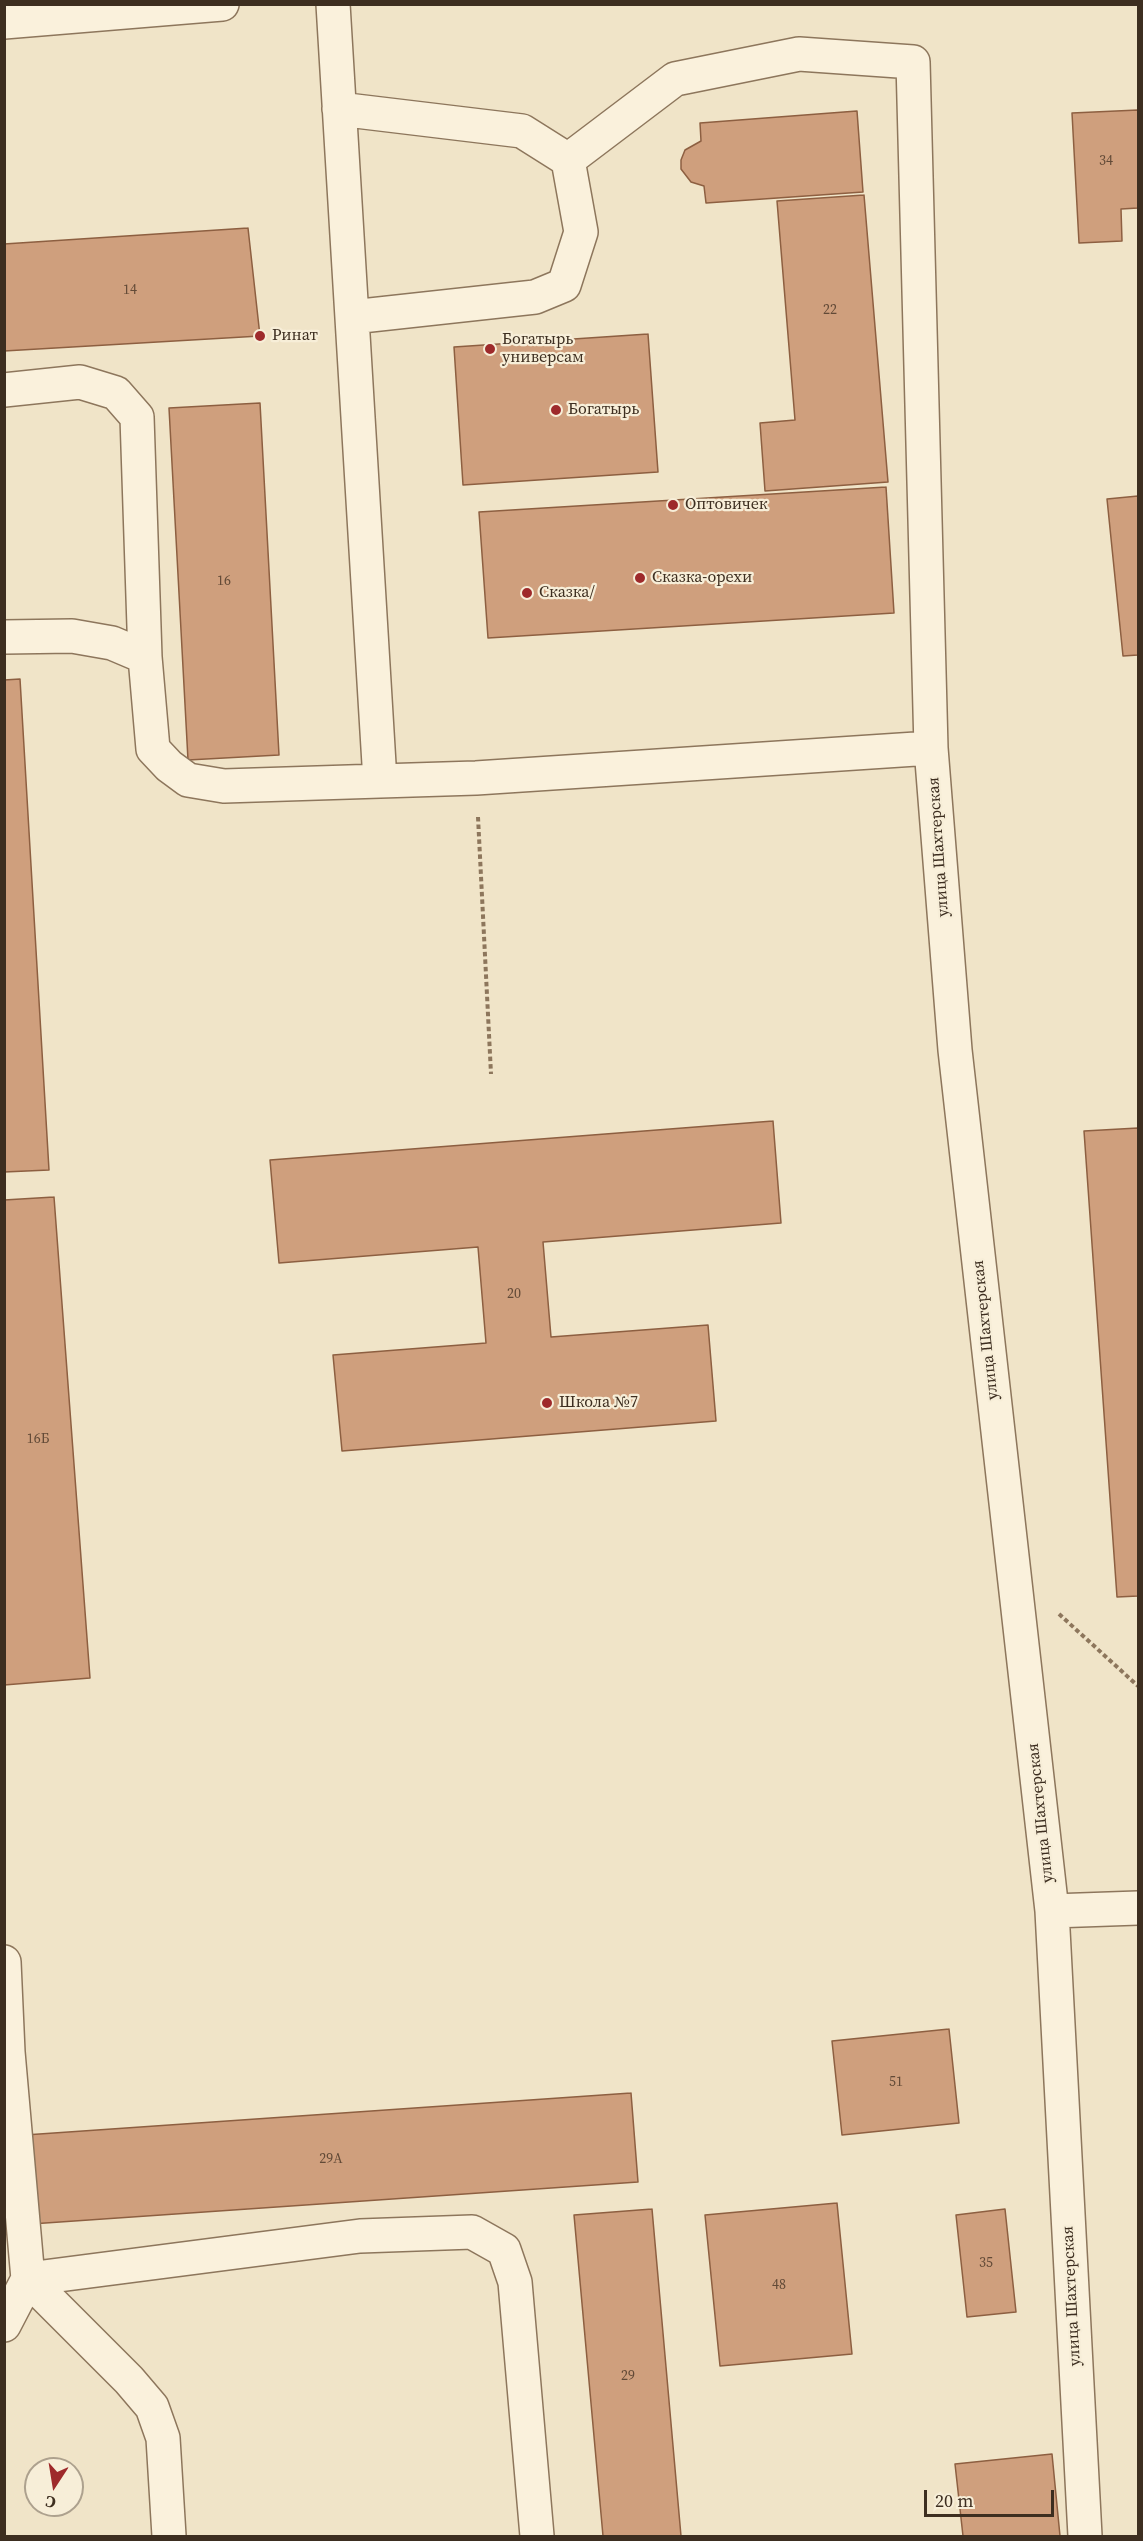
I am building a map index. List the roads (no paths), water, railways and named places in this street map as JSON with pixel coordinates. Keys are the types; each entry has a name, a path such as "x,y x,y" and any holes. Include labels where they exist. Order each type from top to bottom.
{"street":[{"path":"4,22 222,4"},
{"path":"333,4 380,781"},
{"name":"улица Шахтерская","path":"568,160 675,79 799,54 913,62 931,748 955,1050 1052,1911 1085,2536"},
{"path":"339,109 522,131 568,160 581,232 564,285 535,297 352,317"},
{"path":"4,390 80,382 116,393 137,417 145,657 153,749 169,766 188,780 224,786 476,778 931,748"},
{"path":"4,637 72,636 112,643 145,657"},
{"path":"1052,1911 1138,1908"},
{"path":"4,1962 8,2052 28,2279 4,2325"},
{"path":"28,2279 360,2236 472,2232 504,2250 515,2282 537,2536"},
{"path":"28,2279 129,2380 152,2407 164,2438 169,2536"}],"place":[{"name":"Ринат","path":"260,336"},
{"name":"Богатырь универсам","path":"490,349"},
{"name":"Богатырь","path":"556,410"},
{"name":"Оптовичек","path":"673,505"},
{"name":"Сказка-орехи","path":"640,578"},
{"name":"Сказка/","path":"527,593"},
{"name":"Школа №7","path":"547,1403"}]}
